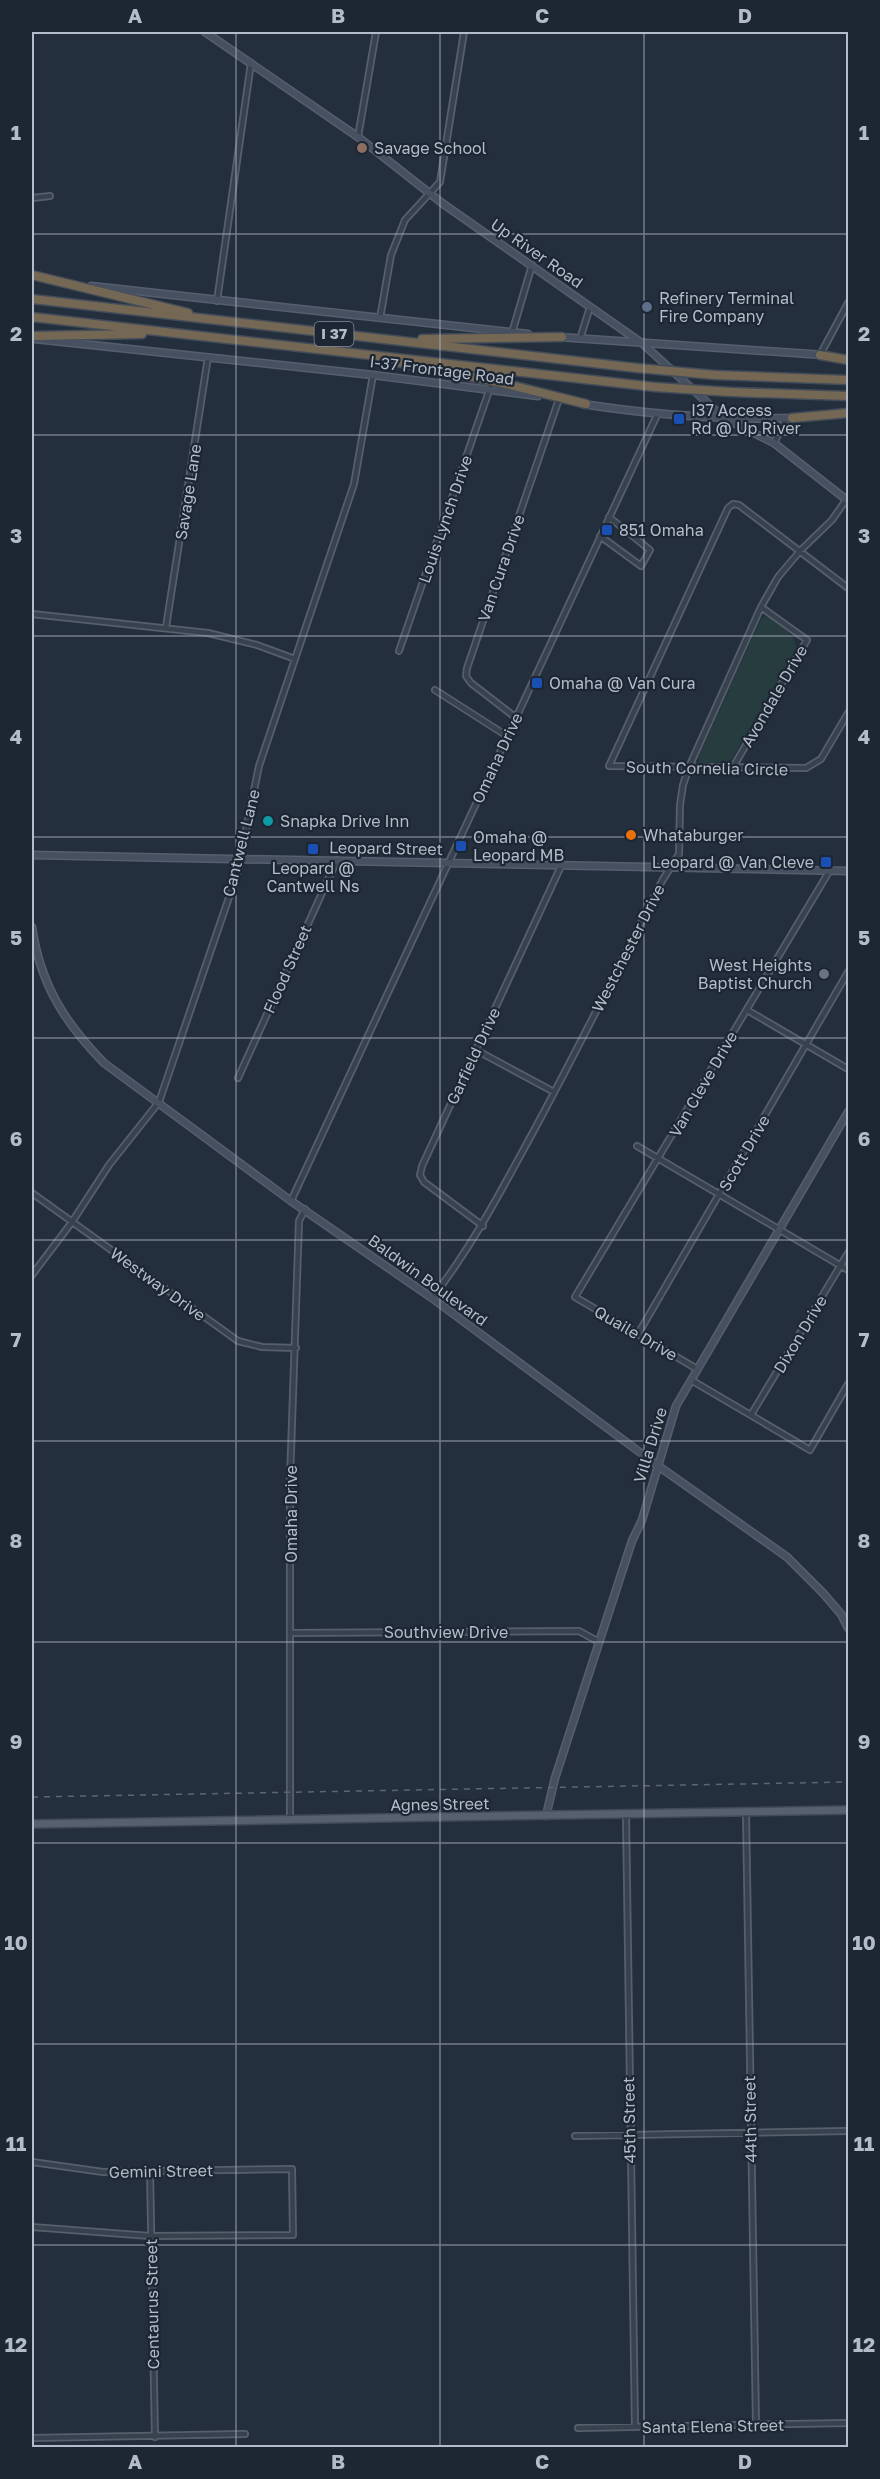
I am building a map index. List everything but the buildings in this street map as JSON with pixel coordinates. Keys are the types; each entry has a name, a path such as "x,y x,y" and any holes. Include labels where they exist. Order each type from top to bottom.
{"highway":[{"path":"32,275 224,321"},
{"name":"I 37","path":"32,299 637,368 715,375 849,380"},
{"name":"I 37","path":"32,316 655,387 849,396"},
{"path":"32,338 176,334"},
{"path":"357,337 457,340 562,337"},
{"path":"317,348 502,383 586,404"},
{"path":"820,355 849,359"},
{"path":"789,418 849,415"}],"main road":[{"name":"Up River Road","path":"204,32 358,137 429,193 643,344 724,418 774,443 848,499"},
{"path":"32,275 117,290 512,333 820,355"},
{"name":"I-37 Frontage Road","path":"32,338 490,388 658,413 724,418 789,418"},
{"name":"Leopard Street","path":"32,855 847,871"},
{"name":"Baldwin Boulevard","path":"32,927 35,955 47,985 64,1016 104,1064 159,1102 291,1201 432,1298 657,1465 787,1557 845,1614 849,1628"},
{"name":"Villa Drive","path":"546,1816 555,1778 632,1541 642,1520 676,1406 849,1112"},
{"name":"Agnes Street","path":"32,1824 849,1810"}],"street":[{"path":"358,137 376,32"},
{"path":"380,318 391,255 405,220 440,182 464,32"},
{"path":"217,301 251,62"},
{"path":"32,198 50,196"},
{"path":"512,333 532,265"},
{"path":"820,355 849,303"},
{"path":"580,339 590,307"},
{"name":"Savage Lane","path":"166,627 208,357"},
{"name":"Cantwell Lane","path":"32,1275 72,1222 109,1165 159,1102 240,860 259,766 354,484 373,375"},
{"name":"Louis Lynch Drive","path":"399,651 490,388"},
{"name":"Van Cura Drive","path":"515,717 471,683 466,676 467,668 559,399"},
{"name":"Omaha Drive","path":"291,1201 658,413"},
{"path":"774,443 789,418"},
{"name":"Westchester Drive","path":"432,1298 459,1264 483,1226 662,881 679,854 680,805 683,785 761,607 778,577 800,551 832,520 848,499"},
{"name":"South Cornelia Circle","path":"800,551 739,505 733,504 728,508 609,766 806,768 821,759 849,713"},
{"path":"600,536 641,566 651,550 609,517"},
{"path":"800,551 849,588"},
{"name":"Avondale Drive","path":"732,769 807,640 761,607"},
{"path":"32,614 166,627 257,645 295,659"},
{"path":"435,690 507,736"},
{"name":"Flood Street","path":"238,1078 337,860"},
{"name":"Garfield Drive","path":"483,1226 424,1182 420,1175 422,1166 562,864"},
{"name":"Van Cleve Drive","path":"575,1297 830,870"},
{"path":"847,871 849,878"},
{"name":"Scott Drive","path":"638,1334 849,972"},
{"path":"747,1010 849,1069"},
{"path":"476,1050 554,1092"},
{"path":"638,1146 849,1270"},
{"name":"Westway Drive","path":"32,1192 238,1341 262,1347 296,1348"},
{"name":"Omaha Drive","path":"290,1820 290,1480 299,1221 305,1209"},
{"name":"Dixon Drive","path":"751,1415 849,1253"},
{"name":"Quaile Drive","path":"575,1297 697,1369"},
{"path":"691,1380 810,1450 849,1384"},
{"name":"Southview Drive","path":"290,1633 579,1630 599,1642"},
{"name":"44th Street","path":"746,1813 756,2425"},
{"name":"45th Street","path":"626,1814 635,2427"},
{"path":"575,2136 849,2131"},
{"name":"Gemini Street","path":"32,2162 103,2172 292,2169 293,2235 150,2236"},
{"name":"Centaurus Street","path":"150,2170 155,2437"},
{"path":"32,2227 150,2236"},
{"name":"Santa Elena Street","path":"578,2428 849,2423"},
{"path":"32,2438 245,2434"}],"green space":[{"path":"765,616 780,625 793,638 796,649 730,762 700,763 698,758 761,619"}],"railway":[{"path":"32,1797 848,1782"}],"place":[{"name":"Savage School","path":"362,148"},
{"name":"Refinery Terminal Fire Company","path":"647,307"},
{"name":"I37 Access Rd @ Up River","path":"679,419"},
{"name":"851 Omaha","path":"607,530"},
{"name":"Omaha @ Van Cura","path":"537,683"},
{"name":"Snapka Drive Inn","path":"268,821"},
{"name":"Whataburger","path":"631,835"},
{"name":"Omaha @ Leopard MB","path":"461,846"},
{"name":"Leopard @ Cantwell Ns","path":"313,849"},
{"name":"Leopard @ Van Cleve","path":"826,862"},
{"name":"West Heights Baptist Church","path":"824,974"}]}
